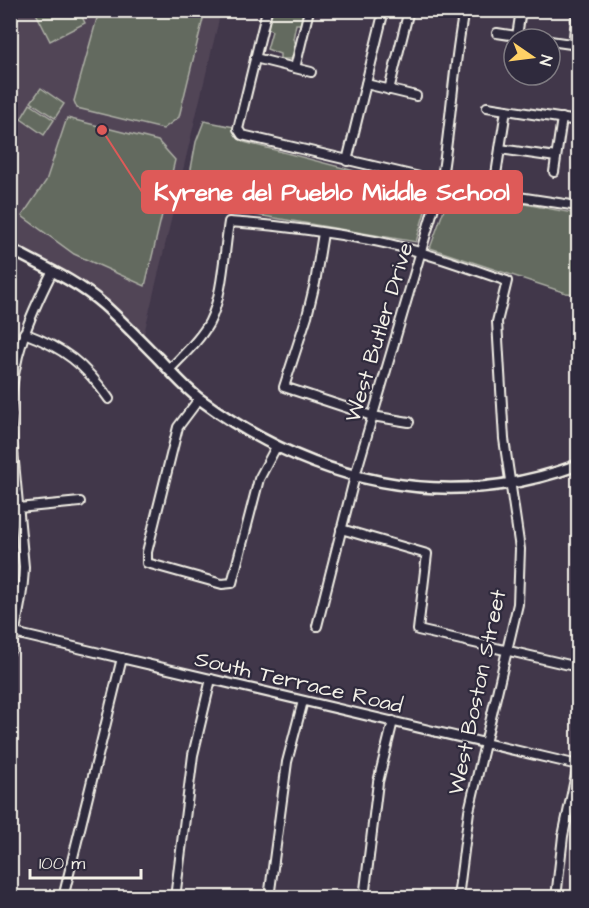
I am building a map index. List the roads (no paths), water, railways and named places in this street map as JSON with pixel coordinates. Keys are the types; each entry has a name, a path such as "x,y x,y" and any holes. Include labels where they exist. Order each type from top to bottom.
{"street":[{"path":"267,10 238,129 245,137 493,194 579,206"},
{"path":"295,68 309,10"},
{"path":"347,161 384,10"},
{"path":"389,90 409,10"},
{"name":"West Butler Drive","path":"317,626 354,476 441,183 449,137 459,34 464,10"},
{"path":"518,27 521,10"},
{"path":"576,45 577,10"},
{"path":"497,33 502,34"},
{"path":"255,58 311,72"},
{"path":"366,84 416,96"},
{"path":"487,107 579,121"},
{"path":"493,194 506,110"},
{"path":"554,172 562,118"},
{"path":"500,149 556,157"},
{"path":"169,370 197,341 209,323 217,304 229,222 374,241 422,253"},
{"path":"323,233 307,316 284,387 372,416 409,422"},
{"path":"10,249 76,284 102,304 199,399 296,457 354,476 426,487 465,489 510,484 553,475 579,465"},
{"name":"West Boston Street","path":"422,253 507,280 497,322 504,439 520,549 518,604 469,811 458,897"},
{"path":"10,411 14,369 24,333 29,317 52,272"},
{"path":"24,333 49,343 83,365 109,399"},
{"path":"199,399 178,427 147,552 147,563 222,584 232,583 259,479 276,447"},
{"path":"10,420 24,577 10,651"},
{"path":"18,508 80,502"},
{"path":"341,529 427,554 418,630 579,667"},
{"name":"South Terrace Road","path":"13,633 579,765"},
{"path":"63,897 122,658"},
{"path":"175,897 193,755 211,679"},
{"path":"270,897 286,762 303,700"},
{"path":"364,897 378,782 393,722"},
{"path":"556,897 562,836 579,765"}],"place":[{"name":"Kyrene del Pueblo Middle School","path":"102,130"}]}
